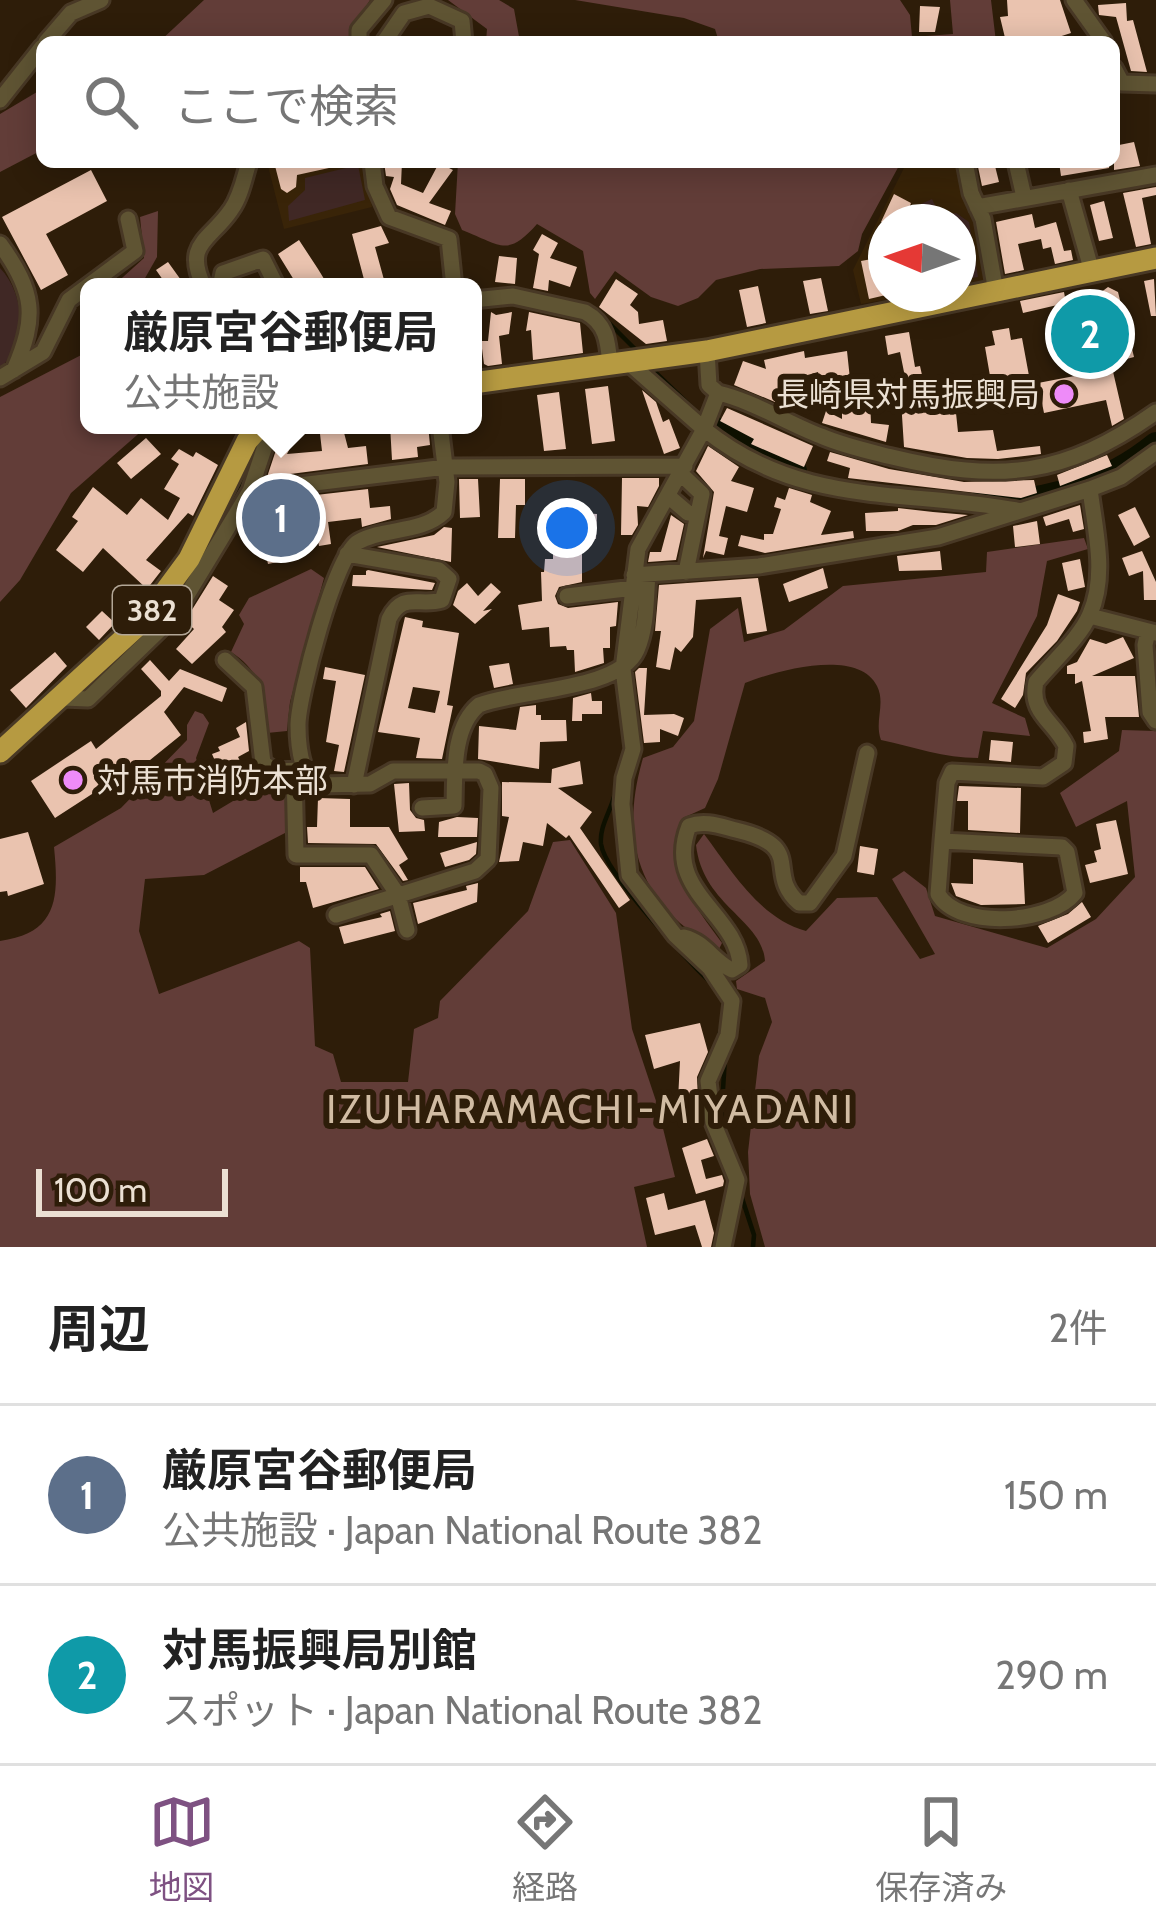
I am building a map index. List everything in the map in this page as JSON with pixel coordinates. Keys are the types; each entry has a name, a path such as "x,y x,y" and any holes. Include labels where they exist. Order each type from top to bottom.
{"highway":[{"path":"482,382 707,351 1156,258"},
{"name":"382","path":"0,752 144,620 240,494 260,434"}],"street":[{"path":"52,36 71,13 100,0"},
{"path":"359,36 384,0"},
{"path":"1075,0 1100,36"},
{"path":"388,36 404,13 419,6 455,16 465,28 464,36"},
{"path":"0,100 36,55"},
{"path":"1120,80 1156,84"},
{"path":"200,278 197,247 238,200 247,168"},
{"path":"373,168 375,185 393,220 449,238 453,278"},
{"path":"967,168 983,219 996,292"},
{"path":"1017,168 1024,197"},
{"path":"977,207 1156,175"},
{"path":"1069,190 1091,272"},
{"path":"99,278 135,251 128,219"},
{"path":"0,244 28,293 32,310 28,337 7,374"},
{"path":"222,278 223,273 263,259 272,278"},
{"path":"7,374 44,352 70,300 80,292"},
{"path":"482,299 513,296 595,317 632,362 708,428 776,470 852,494 1020,510"},
{"path":"707,351 709,385 718,393 843,444 943,470 979,474 1048,466 1119,435 1156,412"},
{"path":"718,393 676,503 640,542 639,586 623,669 633,748 623,791 626,868 732,1001 728,1035 708,1081 712,1122 737,1180 723,1247"},
{"path":"407,930 398,895 371,855 296,854 298,734 300,706 328,597 347,554 358,542 440,517 447,501 441,434"},
{"path":"567,596 639,586 686,572 902,544 965,530 1090,490 1121,477 1156,452"},
{"path":"240,494 446,467 685,475 701,491 702,500 686,572"},
{"path":"942,841 1062,847 1067,851 1075,892 1066,902 1028,918 991,917 949,908 938,894 942,841 947,783 952,772 1043,777 1064,764 1066,746 1040,714 1034,691 1036,682 1090,616 1100,560 1090,490"},
{"path":"347,554 440,569 449,579 442,600 408,599 394,608 355,785"},
{"path":"1090,616 1152,632 1145,645 1150,712 1156,721"},
{"path":"225,660 254,687 263,763 275,771 299,770 316,785 370,784 393,771 455,770 479,771 490,783 488,860 475,872 336,915"},
{"path":"422,808 454,806 455,770 467,717 479,705 623,669"},
{"path":"675,935 702,944 726,968 740,965 739,954 692,886 685,866 686,832 696,823 766,838 778,848 792,898 810,903 844,856 867,753"}],"shaded area":[{"path":"204,0 370,0 354,26 353,36 165,36"},
{"path":"448,0 499,0 514,9 519,36 486,36 487,29"},
{"path":"575,0 900,0 910,15 912,36 717,36 715,29 684,18"},
{"path":"950,0 991,0 995,36 926,36 953,34"},
{"path":"36,93 36,153 0,172 0,114"},
{"path":"269,168 366,168 372,207 284,229"},
{"path":"359,168 365,200 289,221 288,206 305,190 305,178"},
{"path":"458,168 898,168 878,204 868,204 868,223 858,251 839,266 760,269 716,280 698,298 678,306 651,297 615,271 595,299 583,251 537,224 510,245 462,230 455,214"},
{"path":"904,168 960,168 973,204 886,204"},
{"path":"158,211 157,257 145,278 122,278 144,258 140,217"},
{"path":"976,214 977,217 987,282 976,284"},
{"path":"868,240 868,303 861,304 853,270"},
{"path":"0,268 15,291 20,319 16,346 0,368"},
{"path":"80,356 80,434 138,434 71,493 20,580 0,602 0,397"},
{"path":"1084,538 1088,549 1047,561 1037,616 992,703 1025,718 1030,736 983,731 978,758 881,740 877,686 853,667 815,665 745,683 718,779 705,808 683,818 677,835 684,884 722,943 719,949 684,927 663,905 650,887 636,846 637,781 643,758 673,747 694,721 710,629 738,608 744,642 784,630 843,586 986,572 987,552"},
{"path":"311,569 324,578 290,702 287,731 267,733 256,677 231,652 244,624 239,615 249,598"},
{"path":"195,711 209,723 196,758 213,813 258,786 285,790 285,833 204,875 145,879 139,931 159,994 299,941 310,948 315,1046 333,1054 341,1082 408,1082 414,1029 438,1018 440,1001 528,911 553,842 570,840 616,913 632,1029 675,1177 634,1187 647,1247 0,1247 0,941 19,937 44,921 54,897 54,847 121,808 187,740 187,725"},
{"path":"1122,730 1156,731 1156,1247 765,1247 750,1194 748,1152 759,1056 772,1022 765,998 737,989 736,981 765,961 754,934 709,883 696,845 704,834 760,904 806,931 837,898 877,897 920,959 935,954 892,879 904,871 926,888 935,916 1047,948 1096,919 1135,877 1127,801 1076,827 1060,793 1119,751"}],"building":[{"path":"1007,0 1060,0 1071,33 1005,36 1000,17 1008,16"},
{"path":"1126,3 1127,21 1133,20 1147,72 1131,71 1116,17 1099,15 1098,5"},
{"path":"920,6 940,7 935,32 919,32"},
{"path":"1134,142 1140,166 1114,170 1120,168 1120,145"},
{"path":"276,168 329,168 297,175 296,187 287,193 281,189"},
{"path":"385,168 402,168 401,184 423,193 436,168 453,170 429,203 451,211 445,225 397,205 390,189 394,177 386,176"},
{"path":"978,168 996,168 999,182 982,186"},
{"path":"1060,168 1109,168 1061,176"},
{"path":"91,170 107,201 46,234 68,275 41,290 2,217"},
{"path":"1156,187 1156,195 1142,198 1151,244 1136,247 1123,193"},
{"path":"894,194 911,203 911,204 889,204"},
{"path":"1104,201 1113,238 1099,241 1090,205"},
{"path":"1032,214 1035,228 1056,222 1064,251 1071,250 1073,260 1055,264 1051,247 1043,249 1041,239 1018,244 1024,270 1005,274 996,222"},
{"path":"381,226 389,243 375,247 384,278 364,278 352,234"},
{"path":"542,234 558,243 550,258 577,267 570,287 549,280 548,291 533,288 539,254 533,250"},
{"path":"299,240 323,278 293,278 278,254"},
{"path":"499,256 517,258 515,284 495,282"},
{"path":"868,260 868,294 861,261"},
{"path":"168,262 180,278 162,278 156,270"},
{"path":"821,278 828,311 810,314 803,281"},
{"path":"616,279 638,294 630,305 638,312 639,324 663,320 667,341 646,344 599,307"},
{"path":"1154,279 1156,316 1151,316 1144,281"},
{"path":"758,286 766,323 747,327 739,290"},
{"path":"1108,287 1118,292 1134,357 1111,363 1124,419 1112,426 1106,400 1044,413 1038,383 1085,374 1068,301"},
{"path":"1064,292 1066,303 1023,313 1020,301"},
{"path":"491,312 512,312 509,334 499,336 502,364 484,364 482,341 488,341"},
{"path":"529,312 580,323 583,353 533,360 531,330 526,331"},
{"path":"1009,328 1011,340 1022,338 1032,392 994,399 985,347 995,345 992,331"},
{"path":"909,332 915,367 920,366 926,393 945,390 949,414 956,413 958,432 993,430 997,451 1040,446 1041,454 967,458 904,447 901,400 906,399 905,377 900,352 888,355 885,336"},
{"path":"804,351 805,358 847,351 852,398 870,398 871,423 889,425 886,442 822,423 826,411 842,419 842,388 837,382 821,385 818,372 783,382 775,402 734,385 743,361 766,369 764,360"},
{"path":"608,386 615,441 592,444 585,389"},
{"path":"642,390 656,402 663,422 669,419 680,448 664,454"},
{"path":"559,392 566,449 544,451 537,395"},
{"path":"727,408 813,446 804,467 751,444 754,439 720,421"},
{"path":"320,434 344,434 348,448 366,446 368,464 267,477 281,435 294,440 287,454 322,451"},
{"path":"391,434 429,434 430,445 417,447 418,457 392,460"},
{"path":"146,438 161,454 131,479 117,463"},
{"path":"708,446 739,467 731,481 754,488 747,512 726,506 719,536 728,538 724,555 706,551 703,558 714,492 696,471"},
{"path":"179,449 193,457 196,452 218,465 193,516 188,513 146,560 161,571 147,589 103,548 83,572 56,550 78,521 72,517 93,487 127,515 141,498 168,520 180,498 164,489 179,464 171,459"},
{"path":"830,452 889,469 964,482 1034,480 1037,493 1021,498 848,478 850,468 827,461"},
{"path":"1107,455 1112,466 1060,486 1057,475"},
{"path":"622,478 659,478 648,507 637,506 638,525 632,535 621,535"},
{"path":"459,479 478,479 480,517 460,518"},
{"path":"500,479 525,479 525,505 516,505 515,538 498,538"},
{"path":"789,488 812,495 810,502 831,511 821,535 853,531 854,538 765,553 738,546 741,535 764,540 764,534 773,534 781,509 774,507 777,497 785,500"},
{"path":"368,489 370,508 390,506 391,519 362,527 361,518 328,522 331,544 319,546 318,540 289,544 292,559 268,564 262,538 269,537 264,501"},
{"path":"1080,505 1084,529 1073,532 1069,519 1046,526 1043,517"},
{"path":"1135,507 1150,537 1134,546 1118,515"},
{"path":"898,508 968,515 898,531 866,531 865,513"},
{"path":"581,513 597,514 596,539 580,538"},
{"path":"671,515 684,524 676,560 648,562 650,552 661,552"},
{"path":"1037,521 1040,544 1015,547 1013,526"},
{"path":"444,527 452,528 451,562 377,547 434,535"},
{"path":"553,548 582,549 582,582 559,587 558,604 568,608 618,602 610,648 603,648 604,663 575,672 574,650 550,647 549,627 522,630 518,605 542,601 541,572 545,559 553,559"},
{"path":"940,551 942,570 899,571 897,556"},
{"path":"1142,551 1156,582 1156,600 1144,600 1143,571 1129,576 1122,558"},
{"path":"1080,559 1085,587 1068,591 1062,563"},
{"path":"823,568 828,588 789,602 783,584"},
{"path":"366,571 435,583 432,590 352,586 353,575 366,575"},
{"path":"213,576 228,586 219,600 234,610 222,627 226,632 192,664 176,649 194,629 185,621"},
{"path":"758,578 767,631 747,634 741,597 696,600 693,637 681,652 675,647 670,670 656,667 661,631 655,631 659,585"},
{"path":"467,583 478,596 491,583 501,592 483,611 492,609 475,624 453,605"},
{"path":"1058,594 1080,602 1077,611 1057,641 1026,673 1023,695 1015,708 1001,699 1047,625"},
{"path":"102,611 115,623 99,640 86,627"},
{"path":"405,617 423,621 422,627 459,633 447,705 453,706 442,759 416,758 420,738 378,732","holes":["413,687 440,691 435,713 408,708"]},
{"path":"1123,637 1134,658 1092,676 1135,676 1139,717 1105,717 1108,739 1084,743 1083,732 1091,731 1082,681 1075,684 1075,674 1067,674 1067,666 1077,662 1090,639 1106,644"},
{"path":"55,652 67,666 26,708 10,690"},
{"path":"150,660 169,681 180,669 227,688 222,702 184,687 164,712 181,735 129,777 126,772 55,818 31,781 91,741 96,749 161,696 141,669"},
{"path":"509,663 513,684 494,688 489,666"},
{"path":"325,667 365,675 344,772 334,771 339,745 326,742 336,681 323,679"},
{"path":"647,668 644,715 684,718 678,736 660,729 660,742 644,743 635,672"},
{"path":"591,693 592,701 602,701 602,714 582,714 582,721 572,721 573,698"},
{"path":"536,705 541,720 566,720 567,741 540,742 539,769 478,759 479,726 516,730 520,707"},
{"path":"246,722 249,751 238,757 240,761 219,770 212,754 240,737 236,728"},
{"path":"991,740 1013,742 1011,762 989,760"},
{"path":"580,761 583,784 558,788 592,812 580,828 630,900 619,908 569,835 566,838 547,823 543,846 523,842 519,861 499,862 509,817 502,816 502,782 551,783 552,769"},
{"path":"409,783 410,810 424,820 425,831 399,832 394,784"},
{"path":"959,786 1021,788 1020,833 968,830 968,801 957,801"},
{"path":"318,798 350,799 350,827 389,827 408,859 399,865 408,880 403,881 376,844 308,843 307,827 317,827"},
{"path":"478,818 477,837 438,837 439,822"},
{"path":"1116,820 1128,874 1090,883 1085,865 1097,862 1094,851 1101,849 1096,824"},
{"path":"28,832 44,884 8,896 7,891 0,892 0,839"},
{"path":"477,842 476,854 469,860 445,867 440,853"},
{"path":"860,846 878,849 874,875 857,872"},
{"path":"973,859 1023,863 1025,904 981,905 956,896 951,883 973,884"},
{"path":"300,867 365,867 379,889 313,908 306,882 300,882"},
{"path":"478,883 477,902 418,924 413,903"},
{"path":"1082,902 1091,917 1048,943 1038,926 1068,914"},
{"path":"390,911 395,931 344,944 339,927"},
{"path":"700,1023 708,1052 697,1077 698,1100 678,1100 680,1061 654,1069 645,1035"},
{"path":"707,1139 714,1156 701,1160 706,1179 722,1175 723,1186 696,1194 682,1148"},
{"path":"664,1193 668,1210 705,1200 714,1233 711,1247 702,1247 695,1225 655,1235 646,1198"}],"waterway":[{"path":"601,315 639,353"},
{"path":"650,367 702,417"},
{"path":"712,427 795,471"},
{"path":"983,499 1028,499 1074,488 1118,469 1156,444"},
{"path":"201,556 255,455"},
{"path":"616,789 601,837 606,858 650,918 714,986"},
{"path":"718,1042 723,1018"},
{"path":"721,1122 725,1057"},
{"path":"728,1138 743,1178"},
{"path":"741,1195 754,1235 753,1247"}],"place":[{"name":"対馬振興局別館","path":"1090,334"},
{"name":"長崎県対馬振興局","path":"1064,394"},
{"name":"厳原宮谷郵便局","path":"281,518"},
{"name":"対馬市消防本部","path":"73,780"}],"district":[{"name":"IZUHARAMACHI-MIYADANI","path":"591,1109"}]}
